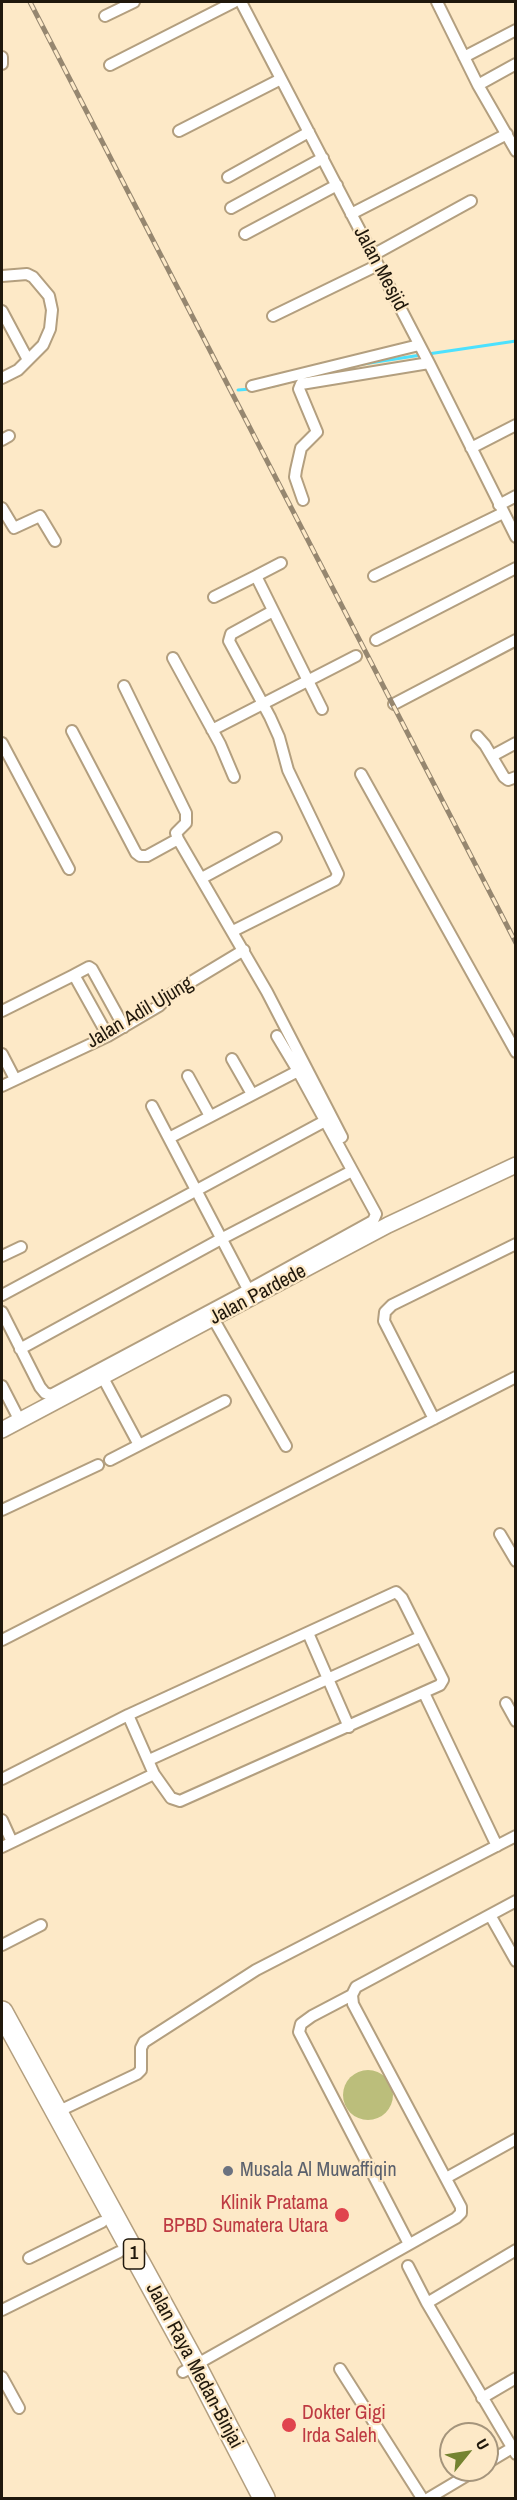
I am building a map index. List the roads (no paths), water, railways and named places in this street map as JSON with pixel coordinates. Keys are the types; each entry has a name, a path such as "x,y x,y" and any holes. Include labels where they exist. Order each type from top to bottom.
{"highway":[{"name":"Jalan Raya Medan-Binjai","path":"2,2012 57,2112 189,2368 253,2499"},
{"name":"Jalan Raya Medan-Binjai","path":"2,2039 119,2252 264,2499"}],"street":[{"path":"105,16 134,2"},
{"path":"110,65 234,2"},
{"name":"Jalan Mesjid","path":"241,2 376,260 516,537"},
{"path":"437,2 478,85 516,151"},
{"path":"464,57 516,30"},
{"path":"2,57 2,64"},
{"path":"478,85 516,64"},
{"path":"179,131 281,79"},
{"path":"228,177 309,132"},
{"path":"351,214 507,134"},
{"path":"231,208 323,158"},
{"path":"245,234 337,185"},
{"path":"273,316 376,260 471,201"},
{"path":"2,276 27,274 33,277 49,296 52,310 47,337 37,352 27,358 18,370 2,378"},
{"path":"2,311 27,358"},
{"path":"252,386 424,354"},
{"path":"303,500 295,477 296,470 303,444 317,432 299,389 301,384 424,354"},
{"path":"471,448 516,425"},
{"path":"374,576 501,509 516,496"},
{"path":"2,507 14,528 40,516 55,541"},
{"path":"214,597 281,562"},
{"path":"375,640 516,568"},
{"path":"256,576 322,709"},
{"path":"233,931 338,878 334,865 288,770 279,737 229,641 231,634 273,611"},
{"path":"394,704 516,640"},
{"path":"212,730 356,656"},
{"path":"173,658 212,730 234,777"},
{"path":"124,686 186,813 186,823 176,833 178,838 244,950 388,1225"},
{"path":"72,731 136,853 140,856 147,856 178,838"},
{"path":"477,736 504,777 508,780 516,777"},
{"path":"2,743 69,869"},
{"path":"492,756 516,744"},
{"path":"362,774 516,1052"},
{"path":"202,878 276,838"},
{"name":"Jalan Adil Ujung","path":"2,1086 124,1028 159,1006 171,994 244,950"},
{"path":"2,1011 89,967 124,1028"},
{"path":"74,975 108,1036"},
{"path":"2,1312 40,1387 45,1393 51,1395 250,1294 374,1219 376,1214 277,1036"},
{"path":"2,1054 15,1079"},
{"path":"232,1059 252,1094"},
{"path":"169,1138 298,1071"},
{"path":"188,1076 210,1116"},
{"path":"152,1106 250,1294"},
{"path":"2,1294 325,1121"},
{"name":"Jalan Pardede","path":"2,1430 102,1376 214,1320 250,1294 388,1225 516,1165"},
{"path":"20,1349 352,1171"},
{"path":"434,1419 384,1321 385,1312 392,1305 516,1244"},
{"path":"2,1256 21,1246"},
{"path":"214,1320 286,1446"},
{"path":"102,1376 139,1445"},
{"path":"2,1640 516,1377"},
{"path":"2,1386 20,1421"},
{"path":"110,1460 225,1401"},
{"path":"2,1510 98,1465"},
{"path":"500,1534 516,1561"},
{"path":"2,1779 128,1715 396,1592 402,1598 443,1680 440,1685 424,1693 180,1801 171,1798 154,1774 128,1715"},
{"path":"308,1634 348,1727"},
{"path":"149,1760 420,1637"},
{"path":"424,1693 497,1846"},
{"path":"506,1703 516,1720"},
{"path":"2,1820 7,1845 154,1774"},
{"path":"57,2112 137,2074 142,2064 142,2044 256,1970 516,1836"},
{"path":"189,2368 456,2218 461,2212 461,2207 446,2178 353,2004 352,1995 356,1987 516,1901"},
{"path":"490,1915 516,1961"},
{"path":"2,1946 42,1925"},
{"path":"352,1995 312,2016 301,2024 299,2032 409,2244"},
{"path":"446,2178 516,2139"},
{"path":"29,2258 102,2222"},
{"path":"427,2303 516,2250"},
{"path":"2,2310 119,2252"},
{"path":"408,2266 427,2303 514,2451 499,2458"},
{"path":"340,2369 422,2499"},
{"path":"2,2377 19,2409"},
{"path":"482,2398 516,2378"},
{"path":"429,2499 457,2482"}],"waterway":[{"path":"428,354 516,341"},
{"path":"363,364 421,355"},
{"path":"258,389 278,385"},
{"path":"238,390 251,389"}],"railway":[{"path":"30,2 516,943"}],"place":[{"name":"Musala Al Muwaffiqin","path":"228,2171"},
{"name":"Klinik Pratama BPBD Sumatera Utara","path":"342,2215"},
{"name":"Dokter Gigi Irda Saleh","path":"289,2425"}]}
